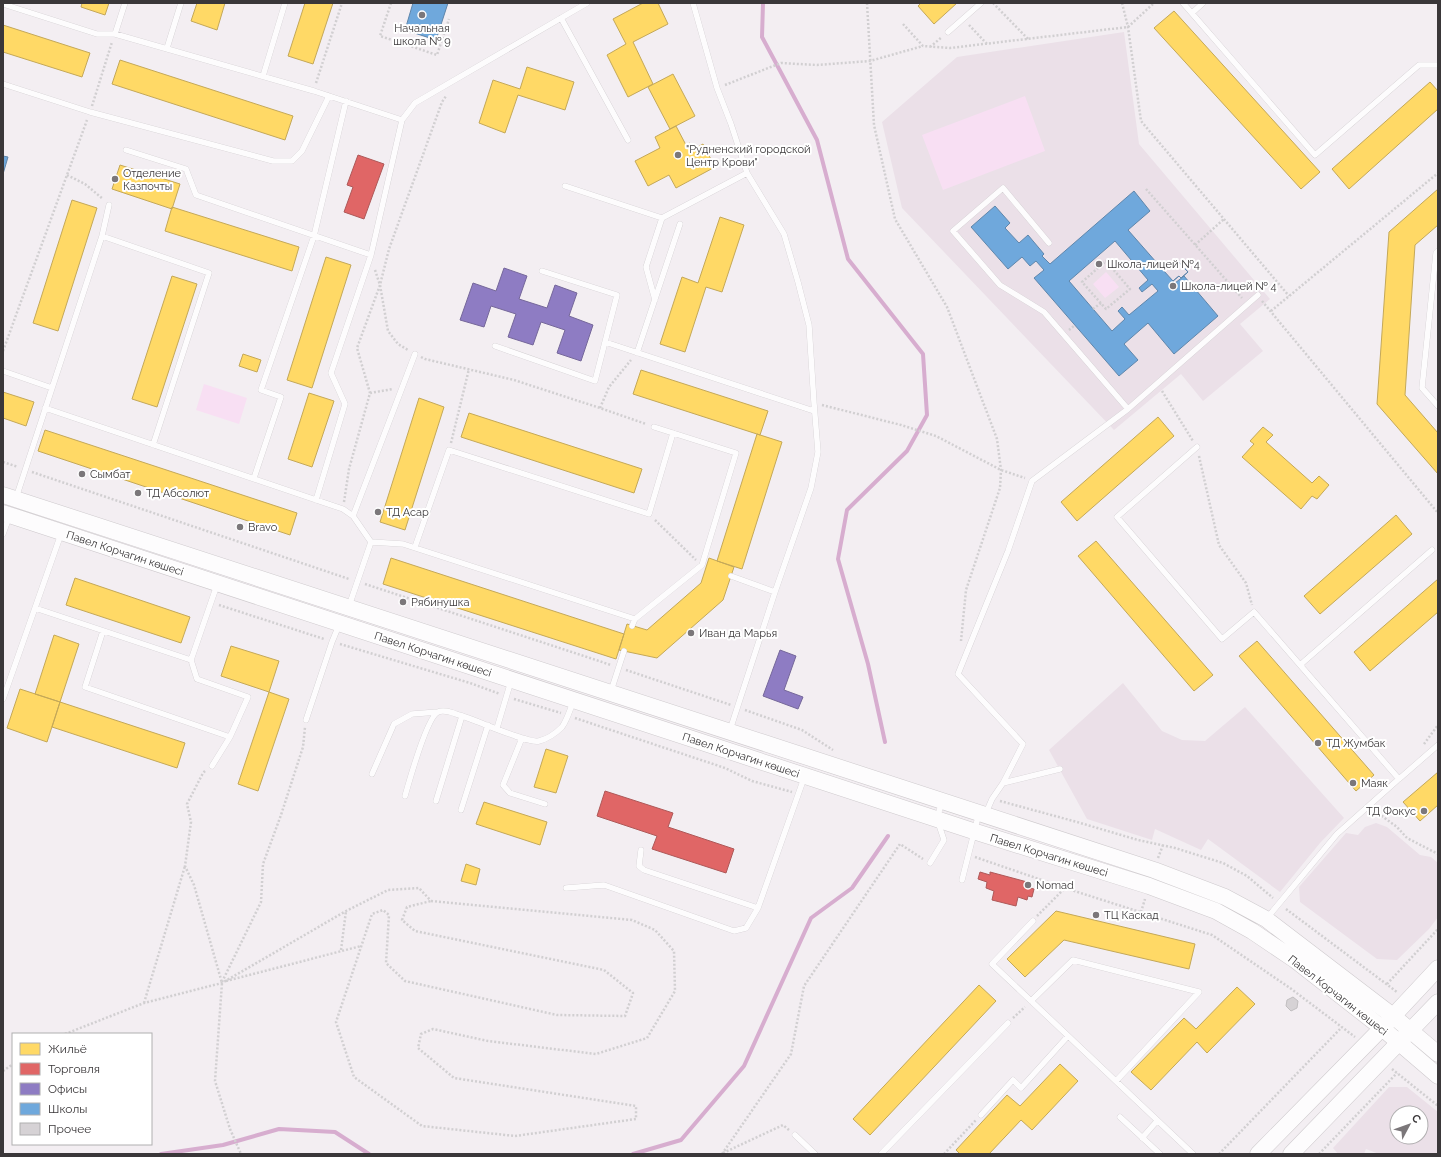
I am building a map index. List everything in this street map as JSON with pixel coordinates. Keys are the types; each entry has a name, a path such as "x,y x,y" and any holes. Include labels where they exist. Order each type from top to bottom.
{"street":[{"name":"Павел Корчагин көшесі","path":"9,497 1154,870 1225,897 1266,919 1300,954 1438,1076"},
{"name":"Павел Корчагин көшесі","path":"7,514 973,831 1149,886 1216,911 1252,931 1300,954 1393,1016 1438,1054"},
{"path":"217,583 222,566"},
{"path":"482,670 487,652"},
{"path":"1258,1154 1382,1028 1438,968"},
{"path":"1291,1154 1438,1002"}],"lane":[{"path":"115,34 125,3"},
{"path":"167,48 181,3"},
{"path":"263,76 285,3"},
{"path":"316,500 345,404 330,373 371,255 402,120 414,103 587,3"},
{"path":"693,3 717,88 748,173 784,234 798,282 809,325 818,452 811,488 775,592 730,732"},
{"path":"948,32 980,3"},
{"path":"1183,3 1316,155 1419,65 1438,65"},
{"path":"1192,13 1203,3"},
{"path":"5,4 97,34 115,34 263,76 346,101 402,120"},
{"path":"562,18 628,140"},
{"path":"3,84 90,112 273,161 292,161 302,151 329,96"},
{"path":"254,478 281,397 261,390 314,236 346,101"},
{"path":"126,150 186,169 196,195 371,255"},
{"path":"655,300 646,267 662,218 748,173"},
{"path":"565,186 662,218"},
{"path":"1049,243 1003,188 953,231 1000,285 1044,312 1128,409"},
{"path":"9,497 25,470 102,236 110,205"},
{"path":"637,353 680,224"},
{"path":"102,236 208,273 153,445"},
{"path":"1438,251 1436,253 1422,388 1438,406"},
{"path":"495,346 595,381 617,295 542,271"},
{"path":"962,880 973,831 982,814 1003,783 1023,744 958,674 1008,551 1032,481 1128,409 1258,295"},
{"path":"605,342 814,411"},
{"path":"353,516 415,354"},
{"path":"3,371 52,388"},
{"path":"45,408 343,509 353,516 371,542"},
{"path":"632,626 635,619 704,566 736,453 654,427"},
{"path":"415,547 449,450 649,514 673,433"},
{"path":"1198,447 1116,517 1222,639 1254,612 1399,779 1405,774"},
{"path":"3,534 7,514"},
{"path":"3,699 61,532"},
{"path":"371,542 402,544 415,547 635,619"},
{"path":"348,607 371,542"},
{"path":"1300,665 1432,550"},
{"path":"731,576 775,592"},
{"path":"212,766 230,737 248,698 197,680 191,660 217,583"},
{"path":"35,608 191,660"},
{"path":"306,720 332,642 340,623"},
{"path":"103,631 85,687 230,737"},
{"path":"610,693 624,651"},
{"path":"497,728 512,679"},
{"path":"372,774 394,724 412,714 444,711 497,728 522,738 538,742 554,734 563,726 574,700"},
{"path":"405,796 432,717 438,712"},
{"path":"436,802 462,716"},
{"path":"461,810 488,725"},
{"path":"522,738 503,785 510,792 545,804"},
{"path":"1266,919 1337,834 1438,745"},
{"path":"1003,783 1060,769"},
{"path":"566,888 604,885 734,931 746,928 758,908 805,776"},
{"path":"930,864 944,840 937,819 942,801"},
{"path":"641,850 639,866 644,870 758,908"},
{"path":"1033,921 992,964 1193,1154"},
{"path":"1031,1001 1073,960 1199,992 1116,1081"},
{"path":"881,1154 1008,1023"},
{"path":"981,1116 1013,1080 1020,1088 1068,1036"},
{"path":"1120,1117 1160,1154"},
{"path":"1142,1138 1158,1121"},
{"path":"795,1135 815,1154"}],"path":[{"path":"314,91 342,3"},
{"path":"391,3 380,36 437,55 449,19"},
{"path":"867,3 874,125 895,219 947,307 997,439 1000,488 966,590 961,643"},
{"path":"993,3 1028,39"},
{"path":"1122,3 1128,27 1141,121 1289,296"},
{"path":"717,88 781,63 817,65 870,61 923,46 950,48 1128,27 1154,3"},
{"path":"963,19 987,44"},
{"path":"903,24 923,46"},
{"path":"930,47 948,32"},
{"path":"343,509 349,469 370,394 356,348 380,285 389,249 442,102"},
{"path":"1271,312 1438,172"},
{"path":"3,351 67,175 85,184 110,205"},
{"path":"1146,189 1247,304"},
{"path":"1195,245 1224,219"},
{"path":"1106,261 1130,288 1106,309 1101,303 1082,282 1106,261"},
{"path":"380,285 388,331 398,344 415,354 425,359 514,380 654,427"},
{"path":"1258,295 1438,513"},
{"path":"1093,309 1101,303"},
{"path":"600,408 609,387 637,353"},
{"path":"449,450 469,369"},
{"path":"1157,384 1198,447 1219,545 1246,583 1254,612"},
{"path":"370,394 402,387"},
{"path":"814,403 901,425 936,436 1000,470 1032,481"},
{"path":"3,462 738,707 802,730"},
{"path":"649,514 704,566"},
{"path":"222,983 261,902 263,864 303,747 306,720"},
{"path":"1419,750 1436,730 1438,725"},
{"path":"144,1003 185,866 191,822 187,804 203,773 212,766"},
{"path":"1369,806 1376,813 1397,827 1407,838 1438,854"},
{"path":"722,1154 791,1054 804,986 900,844 930,864"},
{"path":"968,854 1065,888 1212,935 1290,988 1342,1027 1219,1154"},
{"path":"185,866 194,885 222,983 215,1081 230,1129 241,1154"},
{"path":"222,983 346,911 388,890 419,888 431,901"},
{"path":"1033,921 1065,888"},
{"path":"431,901 632,920 655,930 674,951 675,991 647,1038 596,1054 488,1042 433,1028 421,1034 418,1048 454,1078 636,1106 636,1119 515,1136 422,1126 354,1077 336,1022 372,914 383,910 390,915 386,963 405,981 557,1015 625,1016 633,994 604,970 415,931 402,920 406,907 431,901"},
{"path":"341,950 346,911"},
{"path":"1387,984 1438,929"},
{"path":"68,1033 144,1003 341,950 361,946"},
{"path":"1008,1023 1031,1001"},
{"path":"3,1071 12,1065"},
{"path":"1319,1154 1397,1073"},
{"path":"944,1154 981,1116"},
{"path":"722,1154 783,1125 795,1135"}],"shaded area":[{"name":"Школа-лицей №4","path":"1124,32 1139,144 1270,299 1240,324 1263,351 1203,401 1181,374 1114,430 902,208 882,122 957,57"},
{"path":"1025,96 1045,151 943,190 922,135"},
{"path":"1106,272 1119,287 1105,298 1093,284"},
{"path":"204,384 247,398 239,424 196,410"},
{"path":"1123,683 1162,731 1182,740 1205,741 1245,707 1344,818 1320,843 1280,892 1208,839 1201,850 1155,829 1152,840 1087,819 1049,750"},
{"path":"1376,823 1387,827 1420,855 1431,857 1438,863 1438,917 1429,929 1397,960 1377,959 1300,902 1299,887 1346,833 1358,835 1365,827"},
{"path":"1389,1087 1407,1087 1438,1112 1438,1154 1379,1154 1366,1149 1364,1154 1338,1154 1333,1148"}],"building: Жильё":[{"path":"82,3 109,3 105,15 81,7"},
{"path":"197,3 225,3 217,30 191,21"},
{"path":"305,3 333,3 313,64 288,56"},
{"path":"643,3 658,3 668,24 633,42 653,84 628,97 607,55 626,44 613,19"},
{"path":"921,3 957,3 934,24 918,6"},
{"path":"1174,11 1320,172 1301,189 1154,28"},
{"path":"3,25 90,53 82,77 3,52"},
{"path":"120,60 293,116 285,140 112,84"},
{"path":"527,67 574,82 565,110 518,95 505,133 479,123 493,80 520,89"},
{"path":"673,74 695,116 670,129 648,87"},
{"path":"1430,82 1438,91 1438,109 1349,189 1332,169"},
{"name":"\"Рудненский городской Центр Крови\"","path":"676,126 686,145 690,143 694,149 703,144 715,167 676,188 669,175 648,186 635,161 660,148 655,137"},
{"path":"120,165 180,184 172,209 112,189"},
{"path":"1438,189 1438,225 1415,245 1405,395 1438,433 1438,474 1377,404 1389,232"},
{"path":"72,200 97,208 58,331 33,323"},
{"path":"172,207 299,247 292,271 165,231"},
{"path":"720,217 744,225 722,292 706,287 685,352 660,344 682,277 698,283"},
{"path":"326,257 351,265 312,388 287,380"},
{"path":"172,276 197,284 157,407 132,399"},
{"path":"243,354 261,360 257,372 239,366"},
{"path":"641,370 768,411 760,435 633,394"},
{"path":"3,392 34,402 26,426 3,418"},
{"path":"309,393 334,401 312,467 288,459"},
{"path":"419,398 444,407 405,530 380,522"},
{"path":"469,413 642,469 634,493 461,437"},
{"path":"1158,417 1174,436 1077,521 1061,502"},
{"path":"1263,427 1273,435 1266,442 1312,483 1319,476 1329,485 1317,499 1312,496 1301,509 1242,457 1254,444 1250,441"},
{"path":"45,430 297,513 290,535 38,451"},
{"path":"757,434 782,442 742,569 717,561"},
{"path":"1396,515 1412,534 1320,614 1304,596"},
{"path":"1096,541 1213,675 1194,691 1078,556"},
{"path":"391,558 624,634 616,659 383,584"},
{"path":"709,558 734,567 723,600 657,658 619,650 627,624 647,630 701,583"},
{"path":"75,578 190,617 181,643 66,605"},
{"path":"1438,579 1438,612 1370,671 1354,652"},
{"path":"54,635 79,644 60,702 35,694"},
{"path":"1257,641 1374,775 1356,791 1239,656"},
{"path":"231,646 279,661 269,692 221,676"},
{"path":"20,689 60,702 47,742 7,728"},
{"path":"269,692 289,699 258,791 238,784"},
{"path":"60,702 185,743 177,768 52,727"},
{"path":"546,749 568,756 556,793 534,787"},
{"path":"1438,772 1438,805 1420,821 1403,802"},
{"path":"484,802 547,822 540,845 476,824"},
{"path":"466,864 480,869 476,885 461,881"},
{"path":"1056,911 1195,944 1189,969 1064,940 1025,977 1007,959"},
{"path":"979,985 996,1001 870,1135 853,1119"},
{"path":"1237,987 1255,1004 1207,1053 1197,1042 1151,1090 1131,1072 1184,1018 1196,1029"},
{"path":"1060,1064 1078,1081 1032,1130 1021,1120 989,1154 960,1154 956,1150 1007,1095 1020,1106"}],"building: Торговля":[{"path":"358,155 384,164 364,219 344,212 353,187 347,185"},
{"path":"605,791 673,813 668,827 734,849 726,873 652,849 657,836 597,816"},
{"path":"980,872 990,875 990,872 1031,883 1030,888 1034,889 1032,897 1028,896 1027,900 1018,897 1016,906 992,900 994,891 986,888 987,882 978,879"}],"building: Офисы":[{"path":"504,268 527,276 519,299 547,308 555,285 577,293 569,316 593,325 581,361 557,353 565,330 541,322 533,345 508,337 516,314 491,306 484,327 460,320 473,283 496,291"},
{"path":"780,650 796,656 784,690 803,697 798,709 763,696"}],"building: Школы":[{"path":"413,3 448,3 436,40 405,30"},
{"path":"3,156 8,157 3,174"},
{"name":"Школа-лицей № 4","path":"1134,191 1150,211 1128,230 1164,271 1177,260 1188,272 1181,278 1179,276 1173,281 1175,283 1184,276 1218,316 1174,354 1148,323 1124,344 1138,360 1119,376 1034,278 1044,270 1036,261 1030,266 1022,257 1008,269 971,227 995,206 1010,223 1005,228 1019,243 1028,235 1044,254 1042,256 1050,264","holes":["1115,241 1148,280 1139,288 1142,292 1152,284 1158,291 1129,315 1122,307 1118,311 1125,319 1112,331 1069,281"]},
{"path":"1177,260 1188,272 1181,278 1179,276 1173,281 1164,271"}],"building: Прочее":[{"path":"1293,997 1298,1001 1297,1008 1291,1011 1286,1006 1287,1000"}],"waterway":[{"path":"763,3 762,37 817,140 848,259 923,354 927,415 907,451 847,510 838,559 868,664 885,742"},
{"path":"633,1154 681,1140 744,1066 811,918 852,888 888,836"},
{"path":"161,1154 223,1145 279,1129 335,1132 369,1154"}],"place":[{"name":"Начальная школа № 9","path":"422,15"},
{"name":"\"Рудненский городской Центр Крови\"","path":"678,155"},
{"name":"Отделение Казпочты","path":"115,179"},
{"name":"Школа-лицей №4","path":"1099,264"},
{"name":"Школа-лицей № 4","path":"1173,286"},
{"name":"Сымбат","path":"82,474"},
{"name":"ТД Абсолют","path":"138,493"},
{"name":"ТД Асар","path":"378,512"},
{"name":"Bravo","path":"240,527"},
{"name":"Рябинушка","path":"403,602"},
{"name":"Иван да Марья","path":"691,633"},
{"name":"ТД Жумбак","path":"1318,743"},
{"name":"Маяк","path":"1353,783"},
{"name":"ТД Фокус","path":"1424,811"},
{"name":"Nomad","path":"1028,885"},
{"name":"ТЦ Каскад","path":"1096,915"}]}
